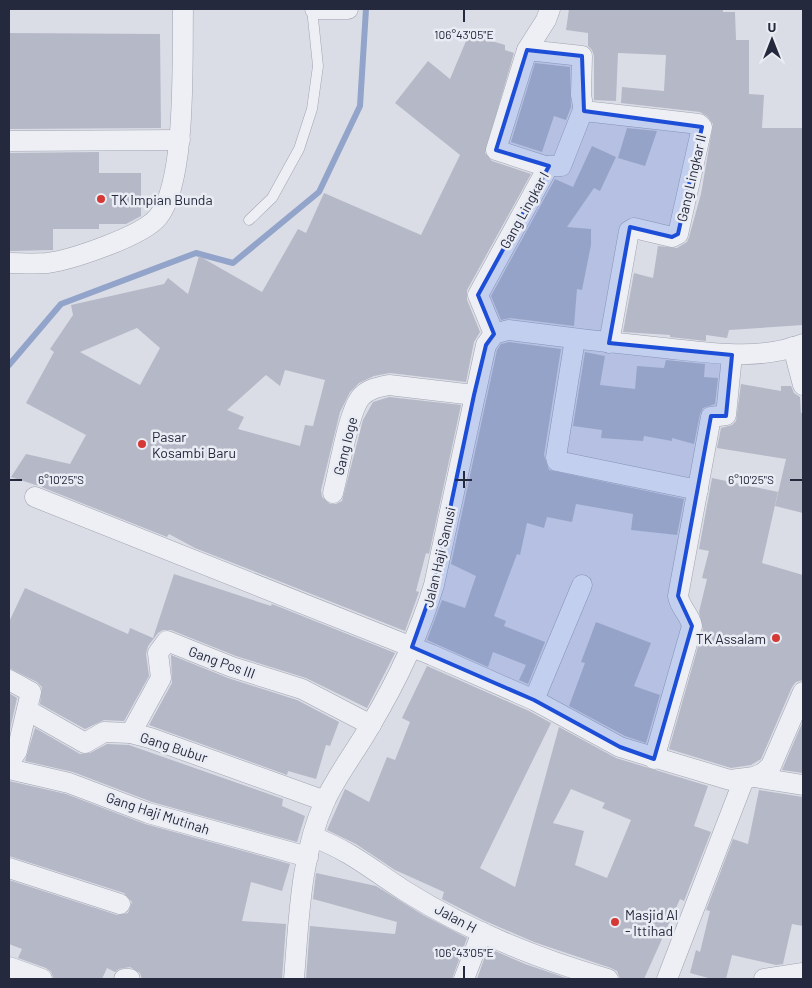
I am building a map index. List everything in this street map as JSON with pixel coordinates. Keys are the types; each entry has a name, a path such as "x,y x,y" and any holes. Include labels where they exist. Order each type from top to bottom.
{"street":[{"path":"9,263 46,263 74,258 138,231 158,218 170,198 180,140 183,9"},
{"path":"314,9 348,9"},
{"name":"Gang Lingkar I","path":"494,334 478,295 548,166 496,150 527,50 546,20 550,9"},
{"path":"527,50 582,56 581,95 584,110 561,166 548,166"},
{"name":"Gang Lingkar II","path":"584,110 698,124 702,127 678,234 672,238 634,228 629,231 609,343"},
{"path":"9,141 180,140"},
{"path":"494,334 508,330 609,343 732,355 763,354 798,346 803,385"},
{"name":"Jalan Haji Sanusi","path":"294,979 302,887 313,837 326,800 371,725 412,647 434,585 474,395 486,345 494,334"},
{"path":"574,339 556,457 557,461 698,490"},
{"path":"654,759 692,626 690,619 679,604 678,596 711,417 726,415 732,355"},
{"name":"Gang Ioge","path":"333,493 352,414 361,396 375,388 389,385 474,395"},
{"path":"35,497 412,647 534,700 620,747 721,778 749,778 803,785"},
{"path":"534,700 582,584"},
{"name":"Gang Pos III","path":"132,733 161,678 158,653 167,641 232,667 302,689 371,725"},
{"path":"9,680 31,690 17,751 9,763"},
{"path":"667,979 749,778 762,773 771,766 803,692"},
{"name":"Gang Bubur","path":"27,710 85,743 104,732 132,733 326,800"},
{"name":"Gang Haji Mutinah","path":"9,769 69,783 148,813 308,857"},
{"name":"Jalan H","path":"313,837 361,860 405,890 482,932 580,971 608,979"},
{"path":"9,868 120,904"},
{"path":"464,979 482,932"},
{"path":"9,966 42,979"},
{"path":"764,979 803,973"},
{"path":"124,979 130,979"}],"lane":[{"path":"249,220 272,198 299,149 312,109 318,66 314,9"}],"highlighted area":[{"path":"527,50 582,56 584,111 702,127 678,234 672,237 630,227 609,343 732,355 726,416 711,416 678,596 692,626 654,759 620,747 534,700 412,647 434,585 474,395 486,345 494,334 478,295 549,166 496,150"}],"building":[{"path":"569,9 723,9 723,12 735,12 736,40 749,40 749,94 764,95 762,128 803,128 803,325 729,330 727,338 706,335 706,341 670,337 670,335 623,332 634,273 653,278 658,246 677,248 687,242 701,194 713,124 707,116 700,112 621,103 622,87 664,91 666,55 618,53 616,101 594,100 594,56 588,46 588,33 566,30"},
{"path":"9,33 160,34 161,128 9,129"},
{"path":"469,34 505,45 505,50 514,53 485,153 492,161 531,174 467,290 467,300 480,332 474,342 466,382 390,373 374,376 359,383 350,392 340,412 321,490 322,497 330,504 342,501 363,420 373,402 389,397 461,405 429,554 426,553 416,591 419,592 405,631 195,548 169,534 167,537 39,486 11,477 26,454 70,464 86,435 26,403 54,352 50,349 73,315 71,305 164,284 168,278 188,294 199,256 262,292 298,229 306,233 324,193 421,235 460,155 395,103 428,61 450,79","holes":["137,328 160,348 140,385 80,352","285,370 325,380 313,426 305,425 300,446 238,429 244,417 227,410 266,375 280,386"]},
{"path":"535,63 570,67 571,107 566,120 554,116 542,152 511,142"},
{"path":"627,128 657,131 645,166 618,158"},
{"path":"592,146 616,157 600,191 594,188 567,227 591,229 591,245 582,290 577,289 574,326 510,318 501,320 491,296 555,179 573,187"},
{"path":"99,152 99,173 141,173 141,216 126,224 99,224 99,229 53,229 53,250 9,251 9,153"},
{"path":"509,342 561,349 544,455 549,470 684,499 677,535 631,530 633,514 576,504 572,522 547,517 544,528 527,523 520,555 517,554 494,616 506,621 504,626 545,642 528,684 519,680 526,665 493,652 488,667 427,640 442,600 465,608 476,576 451,564 497,350 501,344"},
{"path":"585,352 605,356 600,385 635,389 637,366 664,368 666,360 705,364 704,377 718,378 715,404 703,408 694,444 672,438 672,441 644,436 643,441 601,438 602,430 573,426"},
{"path":"741,384 781,391 781,386 791,386 794,393 800,397 801,413 803,413 803,513 775,506 786,459 717,448 721,428 732,425 736,421"},
{"path":"712,478 778,492 762,563 803,575 803,680 796,682 792,687 761,759 751,765 731,768 669,749 703,629 699,612 707,579 702,578 709,551 699,549"},
{"path":"174,574 271,606 272,604 395,653 367,708 306,678 236,656 171,630 163,630 158,633 148,646 146,654 149,676 124,721 104,720 85,729 40,704 42,687 37,682 9,668 9,622 25,588 128,634 130,628 153,638"},
{"path":"596,622 651,643 634,686 660,695 646,743 625,736 569,706 585,663 581,662"},
{"path":"171,655 228,678 297,700 339,722 330,746 326,745 316,779 288,771 287,775 149,725 172,683"},
{"path":"427,666 529,711 551,723 480,868 515,887 559,727 616,758 708,786 694,826 711,832 684,901 680,899 644,979 620,979 617,971 611,968 534,942 483,920 442,899 444,892 395,870 356,844 327,830 345,789 369,802 387,757 395,760 410,722 402,718","holes":["571,789 605,803 602,808 631,820 607,878 575,865 584,831 553,823"]},
{"path":"9,693 17,698 9,734"},
{"path":"803,721 803,773 782,770"},
{"path":"35,728 80,754 90,753 107,744 129,745 283,799 282,806 305,816 297,842 152,802 73,772 25,761"},
{"path":"9,781 66,794 145,824 290,864 282,891 251,882 242,921 286,924 282,979 142,979 140,973 130,967 119,969 115,972 107,968 102,979 54,979 51,972 46,968 18,958 22,949 9,944 9,880 117,915 128,913 132,902 124,893 9,856"},
{"path":"759,790 803,797 803,926 792,924 783,964 776,965 732,955 726,979 712,979 690,973 696,950 700,952 710,911 706,910 733,839 748,844"},
{"path":"316,873 376,886 423,915 467,938 452,979 306,979 310,926 395,934 397,922 313,899"},
{"path":"488,948 525,964 569,979 477,979"}],"waterway":[{"path":"9,365 61,304 196,253 233,263 319,192 360,106 366,9"}],"place":[{"name":"TK Impian Bunda","path":"101,199"},
{"name":"Pasar Kosambi Baru","path":"142,444"},
{"name":"TK Assalam","path":"776,638"},
{"name":"Masjid Al - Ittihad","path":"615,922"}]}
